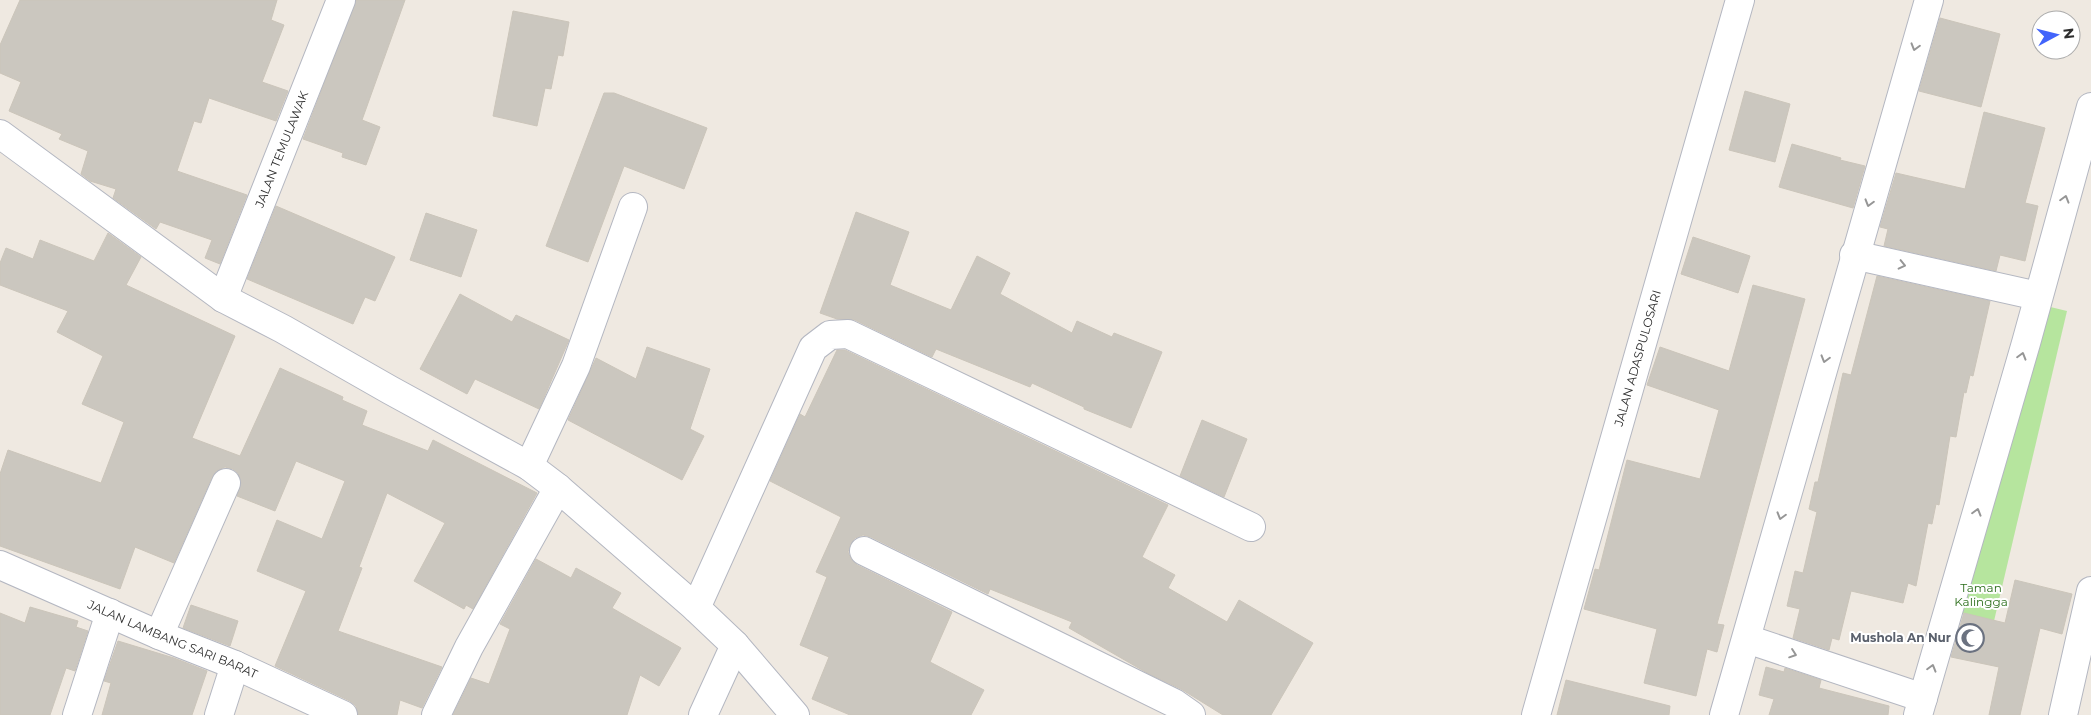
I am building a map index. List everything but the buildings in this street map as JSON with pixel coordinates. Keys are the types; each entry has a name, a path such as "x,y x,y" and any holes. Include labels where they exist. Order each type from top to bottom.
{"street":[{"name":"JALAN TEMULAWAK","path":"223,298 341,0"},
{"name":"JALAN ADASPULOSARI","path":"1536,715 1740,0"},
{"path":"1724,715 1928,0"},
{"path":"1747,638 1921,706 2026,344 2091,107"},
{"path":"0,134 223,298 283,329 529,466 558,488 736,645 795,715"},
{"path":"529,466 576,366 633,207"},
{"path":"1854,255 2038,296"},
{"path":"696,608 813,348 830,335 848,334 1251,528"},
{"path":"159,635 226,483"},
{"path":"436,715 469,647 558,488"},
{"path":"864,551 1174,703 1191,715"},
{"name":"JALAN LAMBANG SARI BARAT","path":"0,565 159,635 235,665 343,715"},
{"path":"2064,715 2085,650 2091,591"},
{"path":"78,715 110,613"},
{"path":"703,715 736,645"},
{"path":"219,715 235,665"}],"green space":[{"name":"Taman Kalingga","path":"2042,305 2067,311 1994,621 1957,612"}],"place":[{"name":"Mushola An Nur","path":"1970,638"}]}
